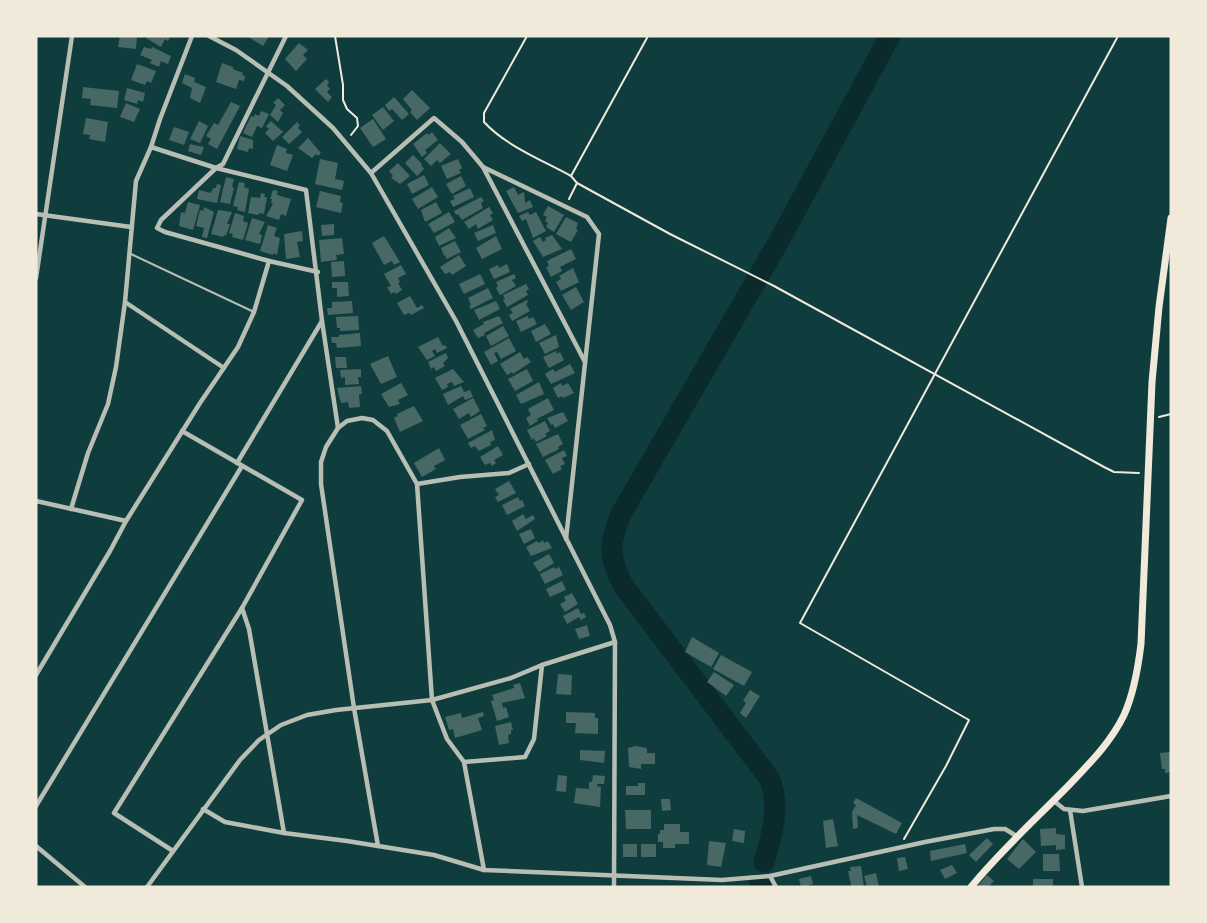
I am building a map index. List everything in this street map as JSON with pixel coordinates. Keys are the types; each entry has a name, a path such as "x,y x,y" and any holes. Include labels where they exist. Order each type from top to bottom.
{"main road":[{"path":"971,887 990,864 1089,764 1116,730 1137,676 1143,612 1152,382 1171,218"}],"street":[{"path":"36,278 72,36"},
{"path":"71,509 88,453 108,404 125,302 136,181 192,36"},
{"path":"209,36 268,72 317,112 372,173 456,321 610,625 615,642 614,887"},
{"path":"286,36 223,164 161,220 157,228 269,261 318,272"},
{"path":"372,173 434,118 462,142 483,167 586,364"},
{"path":"151,147 216,168 306,190 338,428"},
{"path":"483,167 586,217 599,234 566,539"},
{"path":"36,214 131,227"},
{"path":"36,675 126,520 238,346 254,312 269,261"},
{"path":"125,302 224,368"},
{"path":"237,463 322,321"},
{"path":"378,846 354,708 321,484 321,462 326,447 338,428 347,421 355,419 373,420 381,424 395,442 417,484 432,700 447,739 464,762 484,870"},
{"path":"173,851 114,813 242,608 302,500 182,431"},
{"path":"417,484 460,477 509,473 529,464"},
{"path":"36,806 242,466"},
{"path":"36,501 126,520"},
{"path":"242,608 249,629 284,834"},
{"path":"147,887 240,760 268,733 281,725 307,715 432,700 511,678 542,665 615,642"},
{"path":"464,762 525,757 534,739 542,665"},
{"path":"1054,801 1070,810 1083,811 1171,796"},
{"path":"203,809 225,822 284,834 434,855 484,870 614,877 722,880 770,876 994,829 1005,829 1018,837"},
{"path":"1070,810 1082,887"},
{"path":"36,846 85,887"},
{"path":"770,876 776,887"}],"lane":[{"path":"129,253 254,312"}],"path":[{"path":"335,36 343,85 343,100 347,109 357,118 358,126 344,142"},
{"path":"527,36 484,113 484,122 514,144 571,176 577,183 670,234 774,286 1104,467 1114,472 1148,473"},
{"path":"571,176 648,36"},
{"path":"898,849 946,766 969,720 800,623 1118,36"},
{"path":"565,207 577,183"}],"building":[{"path":"120,36 137,36 136,49 118,47"},
{"path":"147,36 170,37 168,41 165,39 161,47 146,38"},
{"path":"247,36 269,36 263,46"},
{"path":"299,43 308,50 303,55 307,59 296,71 285,59"},
{"path":"144,47 151,49 152,47 171,56 168,64 161,61 159,67 150,63 152,60 140,55"},
{"path":"222,63 233,67 245,76 244,81 239,80 236,89 216,82"},
{"path":"137,64 156,71 151,83 147,81 145,85 131,80"},
{"path":"185,74 195,78 194,82 206,87 200,103 190,98 192,88 182,83"},
{"path":"326,79 330,89 327,92 332,97 328,102 315,89"},
{"path":"83,87 119,91 117,108 90,105 91,99 82,98"},
{"path":"127,88 145,93 143,102 138,100 137,104 124,100"},
{"path":"412,90 430,108 417,120 403,99"},
{"path":"394,97 409,114 402,120 392,109 389,111 385,105"},
{"path":"278,98 285,105 280,110 283,113 278,122 270,115 276,105 273,103"},
{"path":"231,102 240,106 217,149 208,144 211,139 206,136 214,123 218,125"},
{"path":"126,103 140,109 134,122 120,117"},
{"path":"383,107 394,121 383,130 372,115"},
{"path":"261,111 269,114 262,128 257,126 252,137 243,133 251,116 254,117 255,114 259,116"},
{"path":"86,118 108,122 105,142 89,139 90,135 83,134"},
{"path":"373,119 386,139 373,147 360,128"},
{"path":"199,121 208,126 200,143 190,139"},
{"path":"271,121 283,132 273,141 265,133 269,129 266,126"},
{"path":"297,122 302,132 289,144 282,137"},
{"path":"174,127 189,132 184,145 169,140"},
{"path":"432,132 438,140 425,150 427,153 422,157 413,144 427,133 429,135"},
{"path":"240,136 253,140 253,149 249,148 248,152 237,149"},
{"path":"308,138 321,153 318,156 316,154 312,158 298,148"},
{"path":"440,143 451,154 440,163 437,160 431,166 424,159"},
{"path":"190,144 204,147 201,155 188,151"},
{"path":"277,145 287,149 286,153 293,155 287,171 270,165"},
{"path":"413,155 424,169 417,176 405,163"},
{"path":"320,159 338,163 335,179 344,181 342,190 315,184"},
{"path":"458,159 462,168 459,170 461,173 447,179 441,166"},
{"path":"398,163 410,176 400,184 391,178 393,176 389,171"},
{"path":"424,175 429,185 412,194 407,184"},
{"path":"461,176 466,186 452,194 446,184"},
{"path":"226,177 234,179 230,204 220,202"},
{"path":"239,182 245,183 244,187 249,189 245,212 233,206"},
{"path":"217,184 221,185 217,203 197,199 199,190 211,193"},
{"path":"432,187 438,197 418,209 412,199"},
{"path":"514,187 518,195 524,192 525,203 530,200 533,207 518,213 506,191"},
{"path":"470,188 474,197 453,207 450,201 455,199 453,196"},
{"path":"273,190 278,191 277,195 291,199 286,216 281,214 279,220 266,216 273,204 270,199"},
{"path":"320,191 341,196 340,202 343,203 341,213 316,207"},
{"path":"261,193 267,197 264,214 248,213 251,197 260,198"},
{"path":"481,197 484,201 481,203 483,208 462,220 458,214 456,215 454,211"},
{"path":"188,202 200,205 193,230 179,226 181,212 185,213"},
{"path":"436,202 442,213 425,222 421,210"},
{"path":"548,206 564,215 554,232 546,227 547,217 543,215"},
{"path":"204,207 214,212 207,238 202,237 204,228 196,226 200,210 203,211"},
{"path":"489,207 493,213 490,215 493,220 478,229 476,224 469,229 464,222"},
{"path":"218,210 232,212 227,224 230,224 226,236 223,237 211,234"},
{"path":"449,212 455,222 434,233 428,224"},
{"path":"528,212 530,215 536,212 546,231 533,238 526,219 522,221 519,216"},
{"path":"235,213 244,216 243,221 248,223 243,240 232,237 233,234 229,233"},
{"path":"566,217 578,223 576,229 578,230 571,242 556,234"},
{"path":"252,218 265,222 259,234 262,235 260,244 245,240"},
{"path":"334,224 334,235 322,236 321,225"},
{"path":"268,225 277,228 274,236 280,238 277,255 260,251"},
{"path":"493,225 496,233 478,241 474,233"},
{"path":"449,228 456,238 439,246 435,237"},
{"path":"302,231 303,241 297,242 300,257 286,259 284,234"},
{"path":"552,235 562,249 543,257 533,241 540,237 543,242 545,238"},
{"path":"384,236 400,262 394,265 392,261 384,265 372,243"},
{"path":"496,236 502,249 482,259 476,248"},
{"path":"342,238 344,254 336,255 337,260 321,262 319,240"},
{"path":"455,241 461,252 447,259 441,248"},
{"path":"571,249 576,259 560,267 562,271 551,277 546,267 549,266 547,261"},
{"path":"459,255 466,266 452,275 450,272 445,274 440,267"},
{"path":"344,261 345,276 332,277 331,262"},
{"path":"507,264 510,272 494,279 489,269"},
{"path":"401,265 406,274 398,278 402,290 391,294 387,287 391,286 384,274"},
{"path":"573,268 579,282 561,291 556,282 561,279 559,276"},
{"path":"480,274 485,284 464,294 459,284"},
{"path":"514,274 516,278 512,280 516,286 500,295 496,282"},
{"path":"332,282 348,282 349,296 337,297 337,288 332,288"},
{"path":"526,284 529,289 526,291 528,295 507,307 503,295"},
{"path":"576,287 584,302 571,310 562,295"},
{"path":"488,288 493,298 471,309 468,298"},
{"path":"410,296 417,308 422,305 424,308 411,315 409,313 404,315 397,303"},
{"path":"527,300 526,304 530,311 512,321 509,315 513,313 510,309"},
{"path":"352,301 353,313 328,315 327,308 332,308 332,302"},
{"path":"496,301 500,309 479,320 474,310"},
{"path":"358,316 359,330 340,331 340,328 337,328 336,317"},
{"path":"499,316 503,323 478,338 473,330 484,324 483,322"},
{"path":"528,316 529,319 533,317 537,324 521,332 516,321"},
{"path":"545,324 551,334 536,342 531,331"},
{"path":"503,326 509,336 491,346 486,336"},
{"path":"360,333 361,346 337,348 336,343 332,343 331,337"},
{"path":"556,335 559,347 545,354 539,343"},
{"path":"438,337 443,346 447,348 437,353 435,349 432,351 435,356 427,360 418,347"},
{"path":"509,338 516,351 501,359 497,352 494,353 498,361 491,365 484,352"},
{"path":"556,351 557,354 560,352 564,360 549,368 543,357"},
{"path":"520,352 524,359 527,357 531,362 513,374 512,372 507,375 500,364"},
{"path":"446,353 448,358 443,363 445,366 436,371 434,367 431,369 428,362"},
{"path":"388,356 397,377 381,384 370,364"},
{"path":"335,357 346,357 347,368 336,368"},
{"path":"570,364 575,373 551,384 545,374 553,369 555,372"},
{"path":"361,369 361,377 358,377 359,384 345,385 345,377 341,378 340,370"},
{"path":"453,369 464,382 454,386 452,382 442,390 435,378"},
{"path":"527,369 533,381 515,391 508,379"},
{"path":"539,382 544,394 521,404 516,395"},
{"path":"401,383 408,395 398,400 400,404 389,407 381,394"},
{"path":"561,383 562,386 568,383 574,393 558,398 553,388"},
{"path":"361,386 360,407 349,408 348,402 341,403 337,388"},
{"path":"461,386 464,392 470,390 473,397 465,400 463,396 448,405 443,394"},
{"path":"473,398 480,411 471,417 469,413 459,419 453,409"},
{"path":"548,398 554,410 537,419 538,421 530,426 526,418 531,415 528,409"},
{"path":"414,406 423,421 400,432 394,418 398,416 397,414"},
{"path":"563,412 568,421 555,428 547,418"},
{"path":"481,414 487,426 483,428 485,430 468,439 460,425"},
{"path":"545,421 550,431 545,434 547,436 536,442 534,438 532,440 527,430"},
{"path":"492,430 495,440 490,442 491,445 479,451 475,446 471,448 468,443"},
{"path":"558,434 563,444 558,447 559,449 543,457 536,444"},
{"path":"498,446 503,455 494,460 496,463 492,466 490,463 485,465 480,457"},
{"path":"439,448 445,460 434,466 436,469 422,477 414,463"},
{"path":"564,450 567,456 562,458 565,464 560,466 562,469 553,474 545,460"},
{"path":"509,481 516,493 498,502 495,497 499,495 495,489"},
{"path":"518,497 525,506 507,515 502,505"},
{"path":"523,514 526,519 533,515 535,519 517,531 512,521"},
{"path":"531,529 535,538 524,544 519,534"},
{"path":"543,540 544,543 548,541 552,548 531,556 526,547"},
{"path":"549,554 554,563 539,572 533,563"},
{"path":"554,567 555,569 559,567 563,575 545,584 540,574"},
{"path":"562,581 566,590 550,597 546,589"},
{"path":"572,593 578,604 565,612 560,604 566,601 564,597"},
{"path":"578,608 586,617 581,620 579,617 567,624 563,616"},
{"path":"587,625 590,636 579,639 575,629"},
{"path":"692,637 719,653 711,667 685,652"},
{"path":"721,655 752,672 744,686 713,669"},
{"path":"714,672 734,685 726,696 707,682"},
{"path":"558,674 572,675 571,695 556,694"},
{"path":"520,683 525,698 502,703 509,717 497,721 491,701 494,700 492,695 514,688 513,685"},
{"path":"750,690 760,696 746,718 740,713 746,703 743,701"},
{"path":"483,712 484,716 478,718 482,730 455,738 453,729 449,730 445,717 461,713 462,718"},
{"path":"566,712 595,713 595,718 598,718 598,734 575,733 576,723 566,723"},
{"path":"511,722 513,730 508,735 509,743 499,745 495,726"},
{"path":"636,746 647,748 647,753 655,753 655,764 641,764 641,769 629,767 628,748"},
{"path":"580,750 605,751 604,763 580,760"},
{"path":"1171,752 1171,772 1165,773 1165,769 1162,769 1160,753"},
{"path":"558,775 567,776 566,792 556,791"},
{"path":"593,775 605,776 604,784 597,784 601,787 600,807 574,803 576,788 589,789 589,782 592,782"},
{"path":"638,783 645,783 645,795 626,795 626,786 638,786"},
{"path":"856,798 902,823 896,834 857,815 858,828 853,829 852,812 856,805 853,803"},
{"path":"661,799 670,799 671,810 662,811"},
{"path":"625,810 651,810 651,829 626,829"},
{"path":"833,819 838,846 826,848 823,821"},
{"path":"664,824 680,824 680,832 689,832 689,844 675,844 675,848 663,848 663,842 658,842 658,834 660,830 664,830"},
{"path":"1056,828 1056,834 1065,835 1065,849 1056,850 1056,845 1041,846 1040,829"},
{"path":"734,829 745,831 744,843 732,841"},
{"path":"987,838 993,844 976,862 969,855"},
{"path":"1023,839 1036,852 1019,869 1007,859"},
{"path":"709,841 726,843 721,867 707,865"},
{"path":"623,844 637,844 637,857 623,857"},
{"path":"641,844 656,844 656,857 641,857"},
{"path":"965,844 967,853 931,861 930,851"},
{"path":"1043,854 1059,854 1060,871 1043,871"},
{"path":"905,857 908,869 899,871 897,858"},
{"path":"952,865 957,873 945,879 940,870"},
{"path":"861,866 864,887 849,887 851,885 848,871 851,871 850,867"},
{"path":"876,873 879,887 867,887 864,876"},
{"path":"987,875 994,881 988,887 977,887"},
{"path":"811,876 813,884 809,887 801,887 799,879"},
{"path":"1033,879 1053,879 1053,887 1033,887"}],"waterway":[{"path":"764,862 775,809 773,788 769,778 623,585 615,566 612,542 621,514 779,241 890,36"}]}
